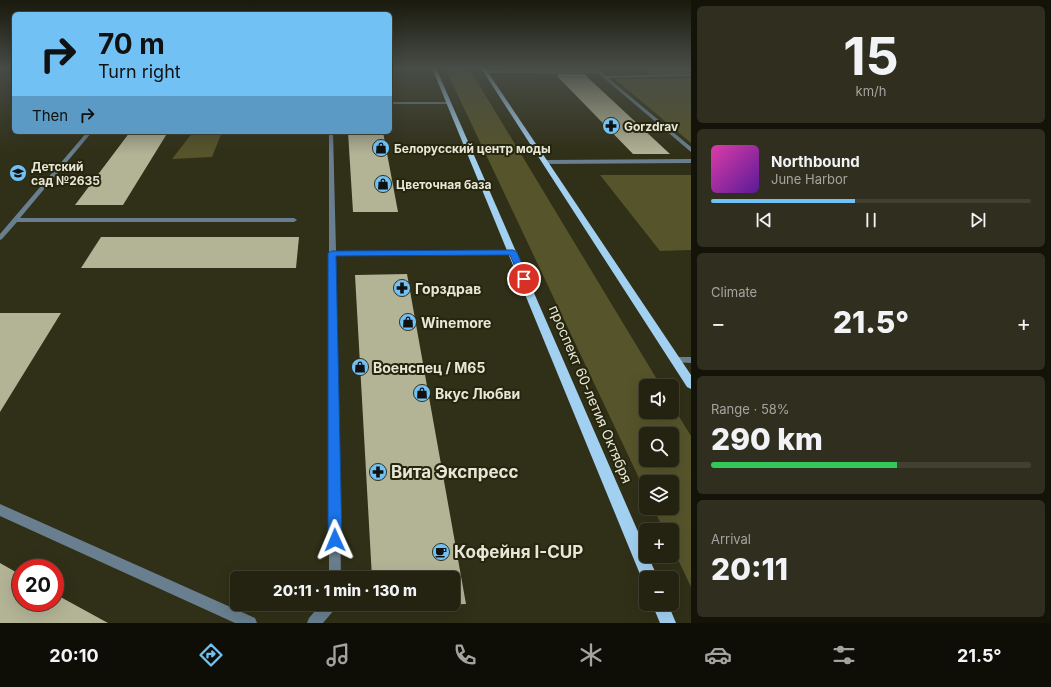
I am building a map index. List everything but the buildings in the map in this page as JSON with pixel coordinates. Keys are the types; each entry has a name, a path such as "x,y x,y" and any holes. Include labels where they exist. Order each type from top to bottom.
{"main road":[{"name":"проспект 60-летия Октября","path":"446,97 647,571"},
{"path":"502,97 691,384"},
{"path":"663,611 668,623"}],"lane":[{"path":"629,97 691,150"},
{"path":"392,103 449,103"},
{"path":"0,238 88,134"},
{"path":"332,134 335,571"},
{"path":"545,162 691,161"},
{"path":"15,220 294,220"},
{"path":"332,253 513,252"},
{"path":"675,360 691,360"},
{"path":"0,510 250,623"},
{"path":"314,623 324,611"}],"shaded area":[{"path":"459,97 487,97 657,379 639,379 639,419 679,419 679,416 691,436 691,587 679,562 679,523 660,523 656,515 679,515 679,475 639,475 639,478"},
{"path":"636,97 691,97 691,143"},
{"path":"191,134 221,134 212,157 172,159"},
{"path":"600,175 691,175 691,250 660,251"}],"place":[{"name":"Gorzdrav","path":"611,126"},
{"name":"Белорусский центр моды","path":"381,148"},
{"name":"Детский сад №2635","path":"18,173"},
{"name":"Цветочная база","path":"383,184"},
{"name":"Горздрав","path":"402,288"},
{"name":"Winemore","path":"408,322"},
{"name":"Военспец / М65","path":"360,367"},
{"name":"Вкус Любви","path":"422,393"},
{"name":"Вита Экспресс","path":"378,472"},
{"name":"Кофейня I-CUP","path":"441,552"}],"route":[{"path":"335,540 332,253 513,252 524,279"}]}
